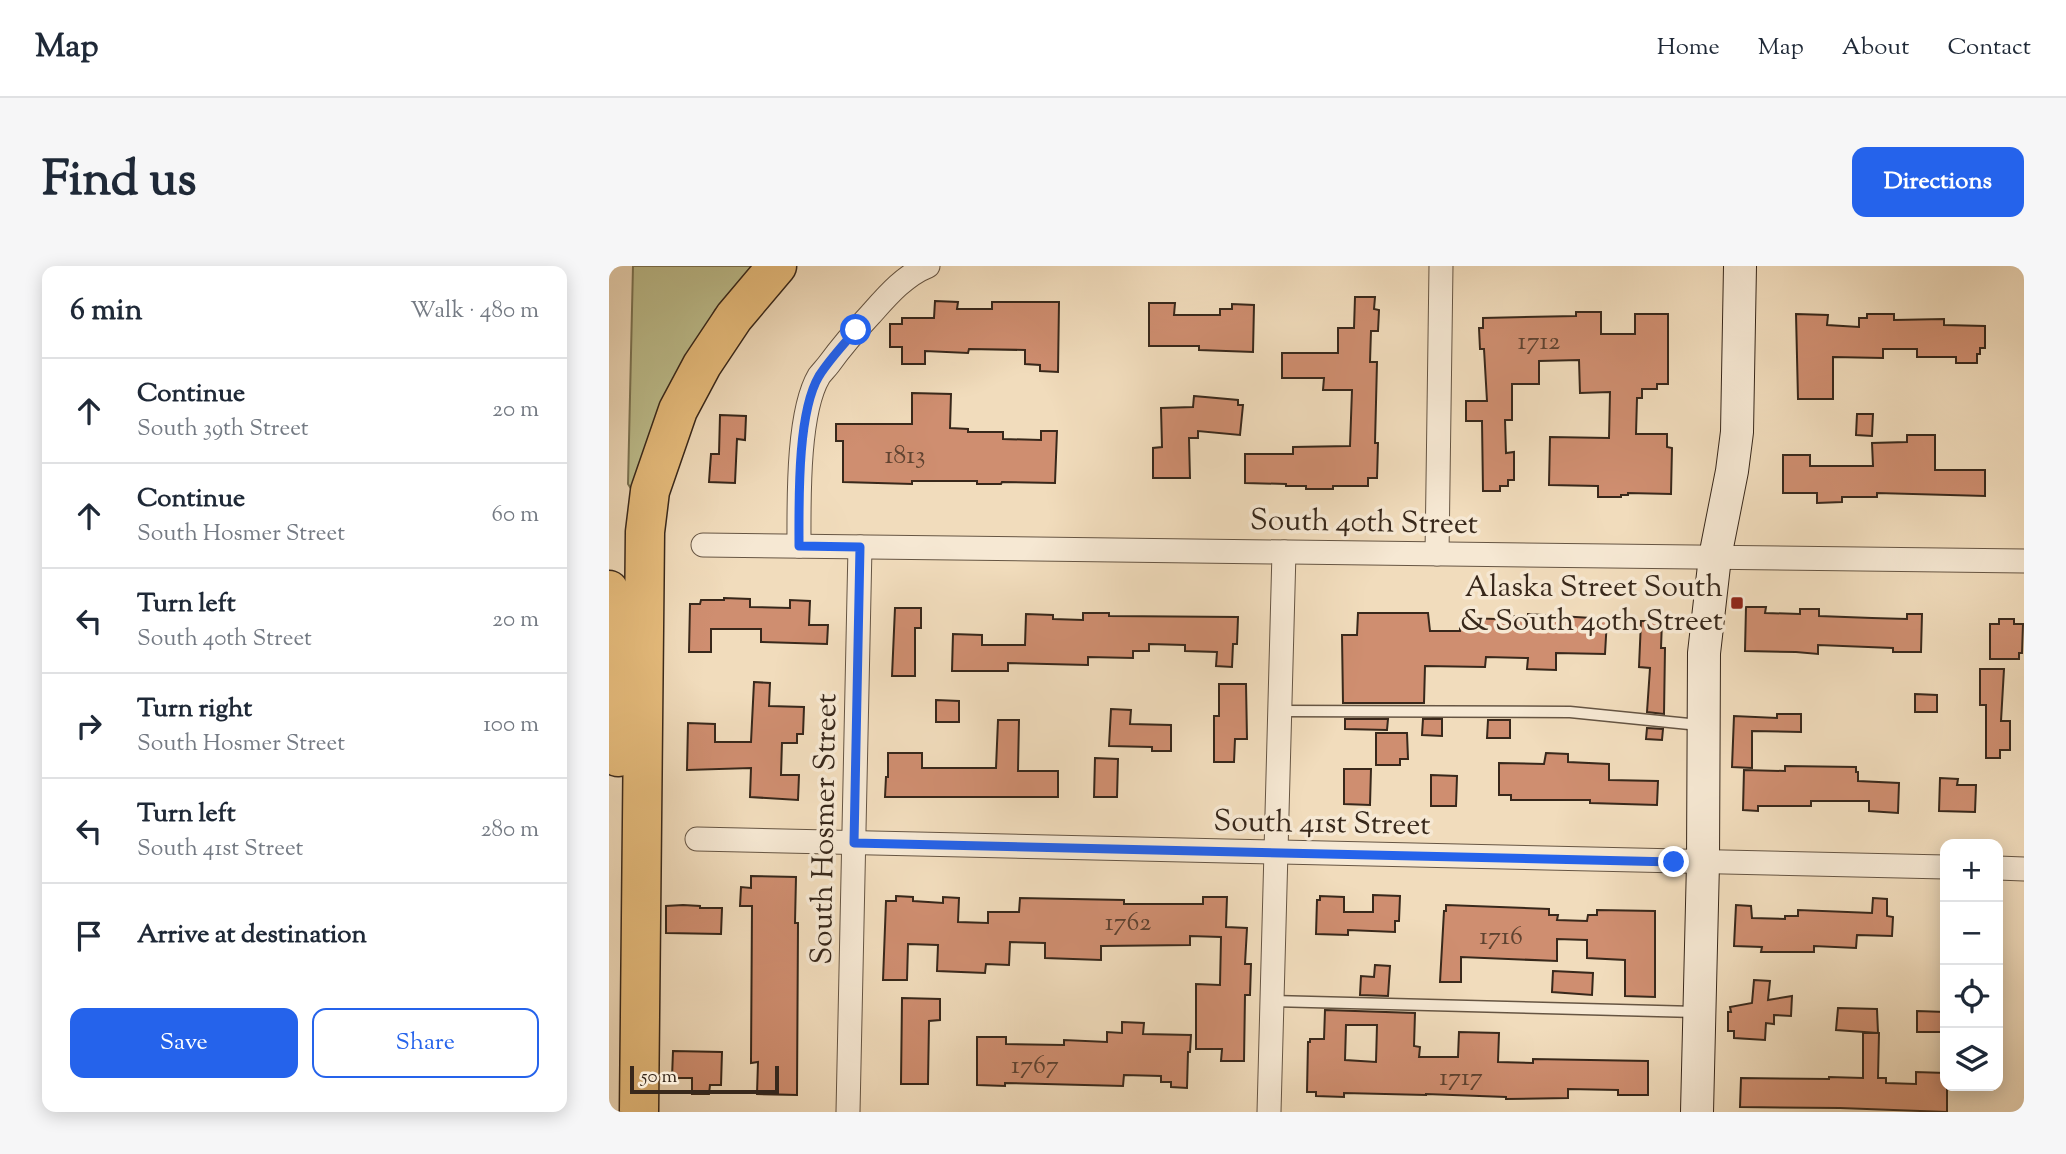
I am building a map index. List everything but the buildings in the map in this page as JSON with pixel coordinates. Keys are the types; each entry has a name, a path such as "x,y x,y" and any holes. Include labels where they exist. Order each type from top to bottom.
{"highway":[{"path":"638,1112 645,532 650,491 678,410 702,365 734,317 777,266"},
{"path":"609,590 638,1112"}],"street":[{"path":"799,546 804,431 819,376 888,295 912,275 928,266"},
{"path":"1437,554 1441,266"},
{"path":"1697,1112 1703,863 1704,653 1715,557 1737,432 1740,266"},
{"name":"South 40th Street","path":"703,545 2024,561"},
{"name":"South Hosmer Street","path":"848,1112 860,547"},
{"path":"1269,1112 1284,552"},
{"name":"South 41st Street","path":"697,839 1940,867"},
{"path":"2003,868 2024,869"}],"lane":[{"path":"1279,711 1570,712 1703,725"},
{"path":"1272,1001 1699,1012"}],"green space":[{"path":"633,266 754,266 715,310 644,452 637,498 628,484"}],"place":[{"name":"Alaska Street South & South 40th Street","path":"1737,603"}],"route":[{"path":"856,330 819,376 813,391 801,459 799,546 860,547 854,843 1674,862"}]}
